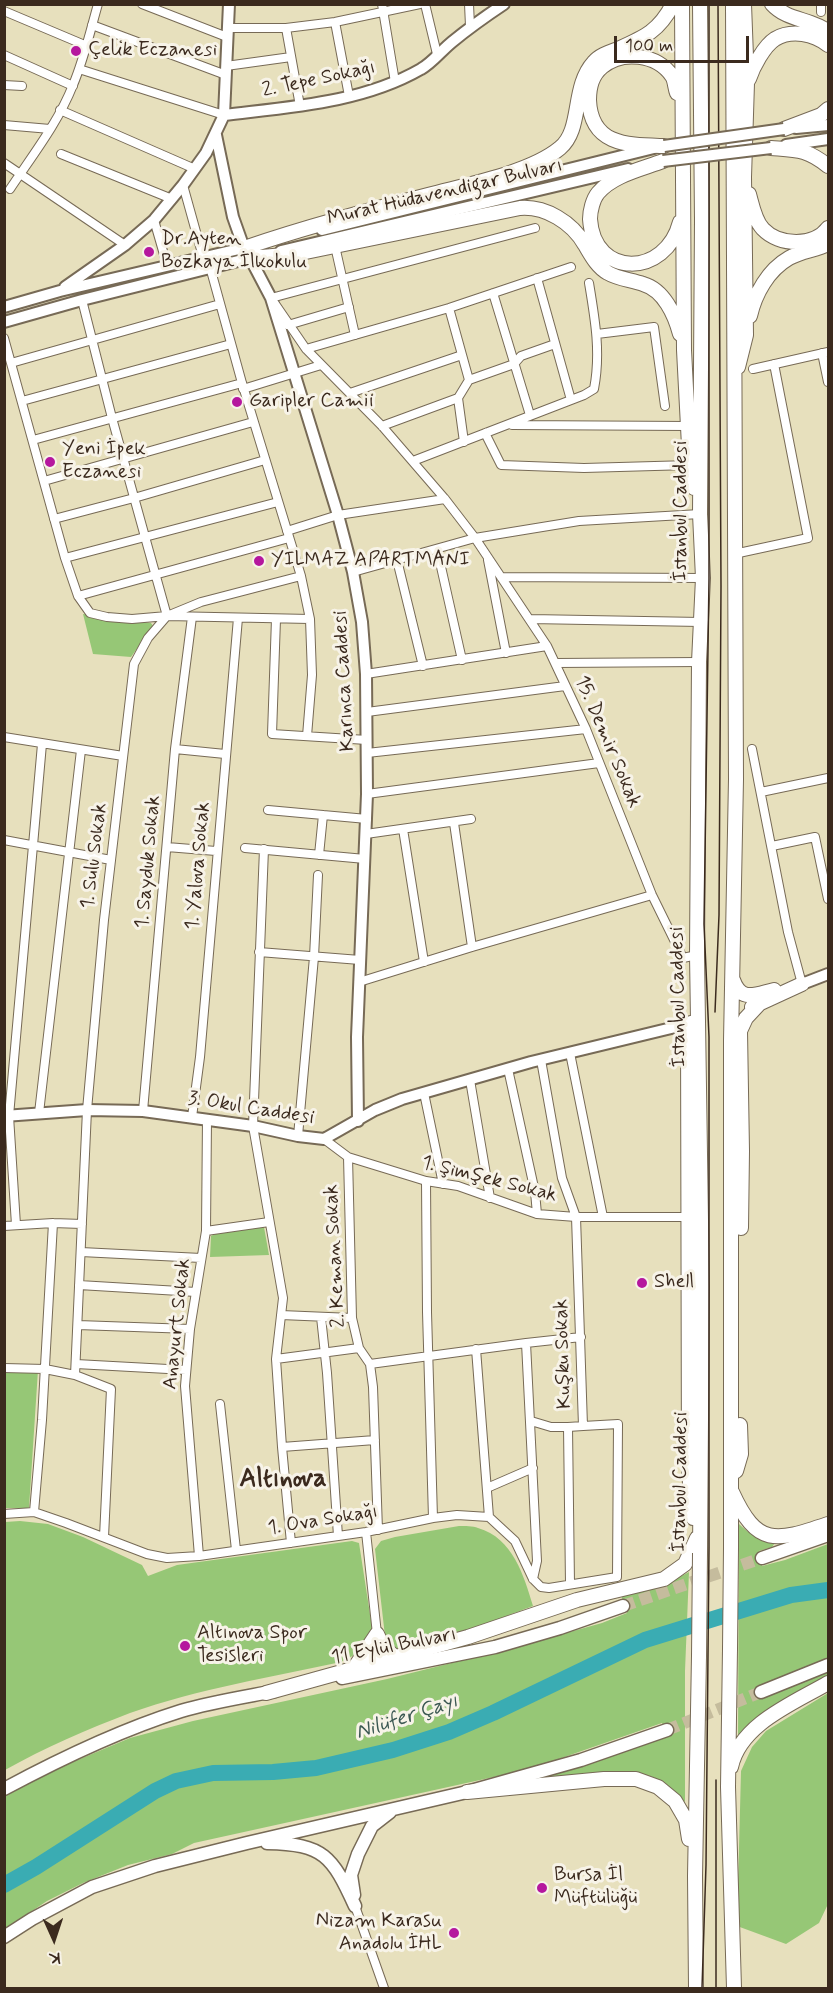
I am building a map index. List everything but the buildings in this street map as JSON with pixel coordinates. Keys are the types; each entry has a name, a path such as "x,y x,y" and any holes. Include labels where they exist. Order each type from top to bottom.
{"highway":[{"path":"247,253 297,230 507,174 543,158 561,147 571,130 580,85 586,70 598,58 646,36 663,22 673,4"},
{"path":"682,4 684,350 690,465 700,514"},
{"name":"İstanbul Caddesi","path":"696,1989 695,1876 702,1286 695,1025 699,662 703,578 700,514 702,232 700,4"},
{"path":"733,4 736,779 732,1034 728,1787 734,1989"},
{"path":"744,4 747,83 744,177 746,335"},
{"path":"772,4 777,10 793,18 812,23 828,31"},
{"path":"747,83 758,59 774,39 796,33 816,38 828,45"},
{"path":"664,146 616,142 602,134 590,112 589,94 593,78 602,66 621,58 641,57 654,61 673,77 682,116"},
{"path":"784,129 822,115 828,109"},
{"path":"771,148 798,150 813,154 828,166"},
{"path":"663,161 618,178 597,194 590,213 591,233 600,251 620,263 637,264 653,259 666,249 673,240 679,225 683,205"},
{"path":"744,177 761,228 772,237 786,242 806,241 825,232 828,228"},
{"path":"247,253 296,254 508,210 533,207 567,224 584,243 592,258 608,273 647,285 663,297 678,326 684,350"},
{"path":"733,386 752,307 761,286 788,258 828,243"},
{"path":"733,980 738,990 748,996 802,984"},
{"path":"732,1034 736,1019 747,1009 802,984"},
{"path":"760,1003 746,1018 740,1031 741,1454 730,1488 745,1518 753,1528 766,1535 792,1534 828,1524"},
{"path":"266,1693 468,1637 577,1600 664,1579 685,1564 700,1532 692,1515 689,1472 690,1217 695,1025"},
{"path":"377,1634 382,1647 395,1657"},
{"path":"355,1667 377,1634"},
{"path":"728,1787 732,1762 741,1743 767,1719 828,1683"},
{"path":"467,1792 604,1779 636,1779 658,1787 675,1801 686,1820 695,1876"}],"main road":[{"path":"60,291 125,245 154,220 195,169 216,135 224,115 229,4"},
{"name":"2. Tepe Sokağı","path":"224,115 300,106 349,96 395,82 423,68 488,10 504,4"},
{"name":"Murat Hüdavendigar Bulvarı","path":"4,322 210,267 247,253 664,146 828,125"},
{"name":"Karınca Caddesi","path":"216,135 233,217 247,253 271,298 338,515 353,572 362,622 367,712 367,819 357,1037 358,1120"},
{"name":"Murat Hüdavendigar Bulvarı","path":"4,308 60,291 202,257 247,253 663,161 828,139"},
{"path":"802,984 828,974"},
{"name":"3. Okul Caddesi","path":"7,1116 87,1110 143,1111 207,1119 324,1139 384,1106 424,1093 542,1060 695,1025"},
{"path":"762,1558 828,1535"},
{"name":"11 Eylül Bulvarı","path":"4,1790 43,1768 182,1711 495,1647 623,1606"},
{"path":"761,1692 828,1665"},
{"path":"4,1937 32,1919 92,1887 155,1866 467,1792 581,1760 667,1730"},
{"path":"355,1906 351,1875 358,1854 372,1826 392,1810"},
{"path":"247,1843 293,1843 311,1848 339,1872 355,1906"}],"street":[{"path":"142,4 227,33 335,22 383,8 420,4"},
{"path":"425,4 437,54"},
{"path":"470,4 470,26"},
{"path":"10,189 50,129 73,86 87,46 96,5"},
{"path":"5,7 87,46"},
{"path":"383,8 395,82"},
{"path":"335,22 349,96"},
{"path":"92,25 226,70 291,57"},
{"path":"286,28 300,106"},
{"path":"4,55 73,86"},
{"path":"79,69 224,115"},
{"path":"4,85 22,86"},
{"path":"60,110 195,169"},
{"path":"4,125 50,129"},
{"path":"61,154 172,199"},
{"path":"4,163 125,245"},
{"path":"183,185 202,257"},
{"path":"154,220 167,265"},
{"path":"271,298 535,228"},
{"path":"335,246 355,335"},
{"path":"210,267 253,422 301,576 310,618 312,675 307,736"},
{"path":"306,349 449,308 571,267"},
{"path":"537,278 571,400"},
{"path":"413,461 571,400 594,388 598,371 597,334 589,283"},
{"path":"493,293 530,415"},
{"name":"15. Demir Sokak","path":"271,298 306,349 382,426 445,499 475,538 530,619 556,663 586,729 652,896 683,957 697,955"},
{"path":"82,300 167,616"},
{"path":"12,363 220,304"},
{"path":"288,325 349,307"},
{"path":"449,308 469,380"},
{"path":"597,334 654,327 665,406"},
{"path":"4,338 65,558 78,596 90,613 132,619 167,616 310,618"},
{"path":"22,401 231,344"},
{"path":"464,442 459,398 469,380 514,364 521,356 555,344"},
{"path":"753,369 825,352 828,382"},
{"path":"350,393 462,355"},
{"path":"734,554 808,538 774,364"},
{"path":"33,440 321,366"},
{"path":"382,426 459,398"},
{"path":"44,481 253,422"},
{"path":"508,425 688,426"},
{"path":"485,433 501,465 584,468 690,465"},
{"path":"54,519 265,460"},
{"path":"78,596 288,534 338,515 445,499"},
{"path":"65,558 278,502"},
{"path":"353,572 475,538 579,521 700,514"},
{"path":"437,549 462,660"},
{"path":"487,556 506,653"},
{"path":"397,560 423,666"},
{"path":"167,616 201,602 301,576"},
{"path":"501,577 703,578"},
{"name":"1. Sulu Sokak","path":"75,1375 87,1110 111,860 134,664 148,638 167,616"},
{"name":"1. Sayduk Sokak","path":"143,1111 175,749 192,617"},
{"name":"1. Yalova Sokak","path":"192,1117 200,1056 238,618"},
{"path":"276,619 272,734 367,740"},
{"path":"530,619 701,622"},
{"path":"366,674 547,646"},
{"path":"556,663 699,662"},
{"path":"367,712 565,686"},
{"path":"367,753 586,729"},
{"path":"4,737 123,756"},
{"path":"16,1225 7,1116 42,744"},
{"path":"175,749 225,754"},
{"path":"752,749 788,932 802,984"},
{"path":"39,1113 81,750"},
{"path":"367,794 599,764"},
{"path":"761,792 828,778"},
{"path":"268,810 367,819"},
{"path":"319,855 323,815"},
{"path":"366,834 471,819"},
{"path":"454,823 472,947"},
{"path":"403,829 424,962"},
{"path":"772,846 815,837 828,900"},
{"path":"4,840 111,860"},
{"path":"167,847 216,851"},
{"path":"245,848 365,859"},
{"path":"264,849 252,1126 283,1298 276,1359 291,1543"},
{"path":"298,1136 314,957 318,875"},
{"path":"359,982 652,896"},
{"path":"259,952 360,960"},
{"path":"570,1053 603,1217"},
{"name":"Kuşku Sokak","path":"542,1060 562,1178 576,1217 583,1426 568,1427 570,1584"},
{"path":"508,1069 535,1192 537,1214"},
{"path":"470,1080 490,1197"},
{"path":"424,1093 443,1184"},
{"name":"Anayurt Sokak","path":"199,1556 185,1386 195,1292 206,1231 207,1119"},
{"name":"1. Şimşek Sokak","path":"324,1139 348,1157 426,1181 459,1186 537,1214 576,1217 690,1217"},
{"name":"2. Keman Sokak","path":"348,1157 352,1318 359,1348 370,1364 373,1387 378,1530"},
{"path":"426,1181 433,1518"},
{"path":"206,1231 269,1222"},
{"path":"34,1512 53,1223"},
{"path":"4,1226 82,1224"},
{"path":"81,1252 201,1258"},
{"path":"79,1285 195,1292"},
{"path":"281,1315 352,1318"},
{"path":"321,1317 338,1536"},
{"path":"78,1325 190,1329"},
{"path":"370,1364 581,1337"},
{"path":"526,1343 537,1561 532,1579"},
{"path":"276,1359 359,1348"},
{"path":"476,1349 489,1517 515,1541 532,1579 541,1587 549,1588 617,1577 618,1424 583,1426"},
{"path":"76,1364 186,1370"},
{"path":"4,1368 45,1368 75,1375 111,1389 104,1537"},
{"path":"220,1404 236,1550"},
{"path":"531,1421 551,1427 568,1427"},
{"path":"282,1447 375,1440"},
{"path":"487,1488 533,1468"},
{"name":"1. Ova Sokağı","path":"4,1514 34,1512 147,1554 167,1558 199,1556 366,1532 433,1518 457,1515 489,1517"},
{"path":"366,1532 377,1634"},
{"path":"355,1906 384,1989"}],"green space":[{"path":"83,614 151,623 153,626 131,657 93,654"},
{"path":"264,1227 269,1255 210,1257 211,1236"},
{"path":"4,1370 38,1370 29,1508 5,1508"},
{"name":"Altınova Spor Tesisleri","path":"5,1522 48,1524 83,1537 142,1565 148,1576 177,1565 352,1541 359,1543 372,1627 370,1634 362,1649 341,1662 235,1684 130,1713 82,1732 5,1770"},
{"path":"739,1524 765,1541 775,1543 772,1547 759,1551 762,1566 828,1544 828,1660 757,1686 761,1698 828,1672 828,1678 748,1727 738,1737"},
{"path":"459,1526 476,1527 500,1540 521,1571 533,1606 423,1645 407,1649 396,1648 385,1636 375,1549 381,1541 395,1537"},
{"path":"689,1572 685,1671 685,1802 655,1778 630,1773 533,1781 587,1765 668,1736 662,1723 530,1769 194,1843 172,1854 128,1865 83,1883 47,1901 5,1929 5,1796 49,1772 130,1738 193,1721 387,1679 602,1623 627,1613 621,1595 668,1583"},
{"path":"828,1693 828,1904 819,1923 786,1944 737,1926 741,1771 752,1747 766,1731"}],"waterway":[{"name":"Nilüfer Çayı","path":"4,1885 155,1791 176,1781 213,1773 273,1772 316,1768 393,1750 449,1732 493,1713 645,1640 791,1595 828,1590"}],"tunnel":[{"path":"623,1606 762,1558"},
{"path":"667,1730 761,1692"}],"tram line":[{"path":"702,1988 706,1865 709,1547 709,1037 704,924 709,579 709,4"},
{"path":"715,1012 719,915 721,586 718,4"},
{"path":"716,1780 716,1988"}],"place":[{"name":"Çelik Eczanesi","path":"76,51"},
{"name":"Dr.Ayten Bozkaya İlkokulu","path":"149,252"},
{"name":"Garipler Camii","path":"237,402"},
{"name":"Yeni İpek Eczanesi","path":"50,462"},
{"name":"YILMAZ APARTMANI","path":"259,561"},
{"name":"Shell","path":"642,1283"},
{"name":"Altınova Spor Tesisleri","path":"185,1646"},
{"name":"Bursa İl Müftülüğü","path":"542,1888"},
{"name":"Nizam Karasu Anadolu İHL","path":"454,1933"}],"district":[{"name":"Altınova","path":"283,1481"}]}
